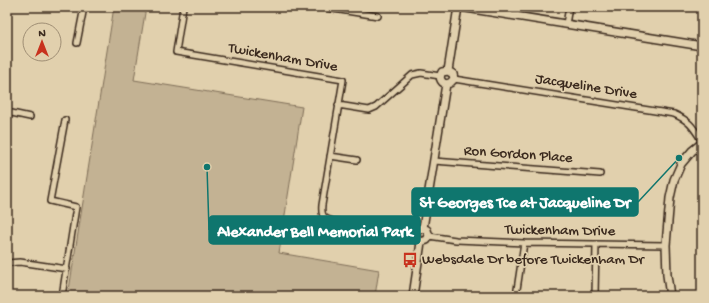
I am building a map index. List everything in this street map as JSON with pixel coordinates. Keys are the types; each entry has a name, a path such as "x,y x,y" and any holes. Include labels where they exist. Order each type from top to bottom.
{"street":[{"path":"77,43 84,7"},
{"name":"Twickenham Drive","path":"183,7 176,52 343,80 322,205 322,214 324,217"},
{"path":"321,7 378,16"},
{"path":"448,71 459,7 702,46"},
{"path":"566,24 569,7"},
{"path":"440,76 442,72 448,71 453,74 454,79 450,83 446,84"},
{"path":"338,105 369,110 376,108 412,74 421,73 440,76"},
{"path":"440,76 441,80 444,84 446,84"},
{"name":"Jacqueline Drive","path":"454,79 674,114 690,123 702,142"},
{"path":"424,228 446,84"},
{"path":"7,112 30,117"},
{"path":"62,296 76,206 50,201 65,120"},
{"path":"670,296 667,275 666,245 670,198 674,180 681,164 702,142"},
{"path":"330,156 357,160"},
{"name":"Ron Gordon Place","path":"434,161 600,174"},
{"path":"318,224 324,217 334,221 416,234"},
{"path":"424,228 428,230 429,236 427,240 421,242 417,240 416,234 418,229 424,228"},
{"name":"Twickenham Drive","path":"429,236 456,240 524,243 666,245"},
{"path":"413,296 421,242"},
{"path":"516,296 524,243"},
{"path":"595,296 596,244"},
{"path":"7,263 20,262 67,269"}],"shaded area":[{"path":"114,7 146,7 134,80 302,107 279,253 379,270 375,296 68,296"}],"place":[{"name":"St Georges Tce at Jacqueline Dr","path":"679,158"},
{"name":"Alexander Bell Memorial Park","path":"207,167"},
{"name":"Websdale Dr before Twickenham Dr","path":"410,260"}]}
